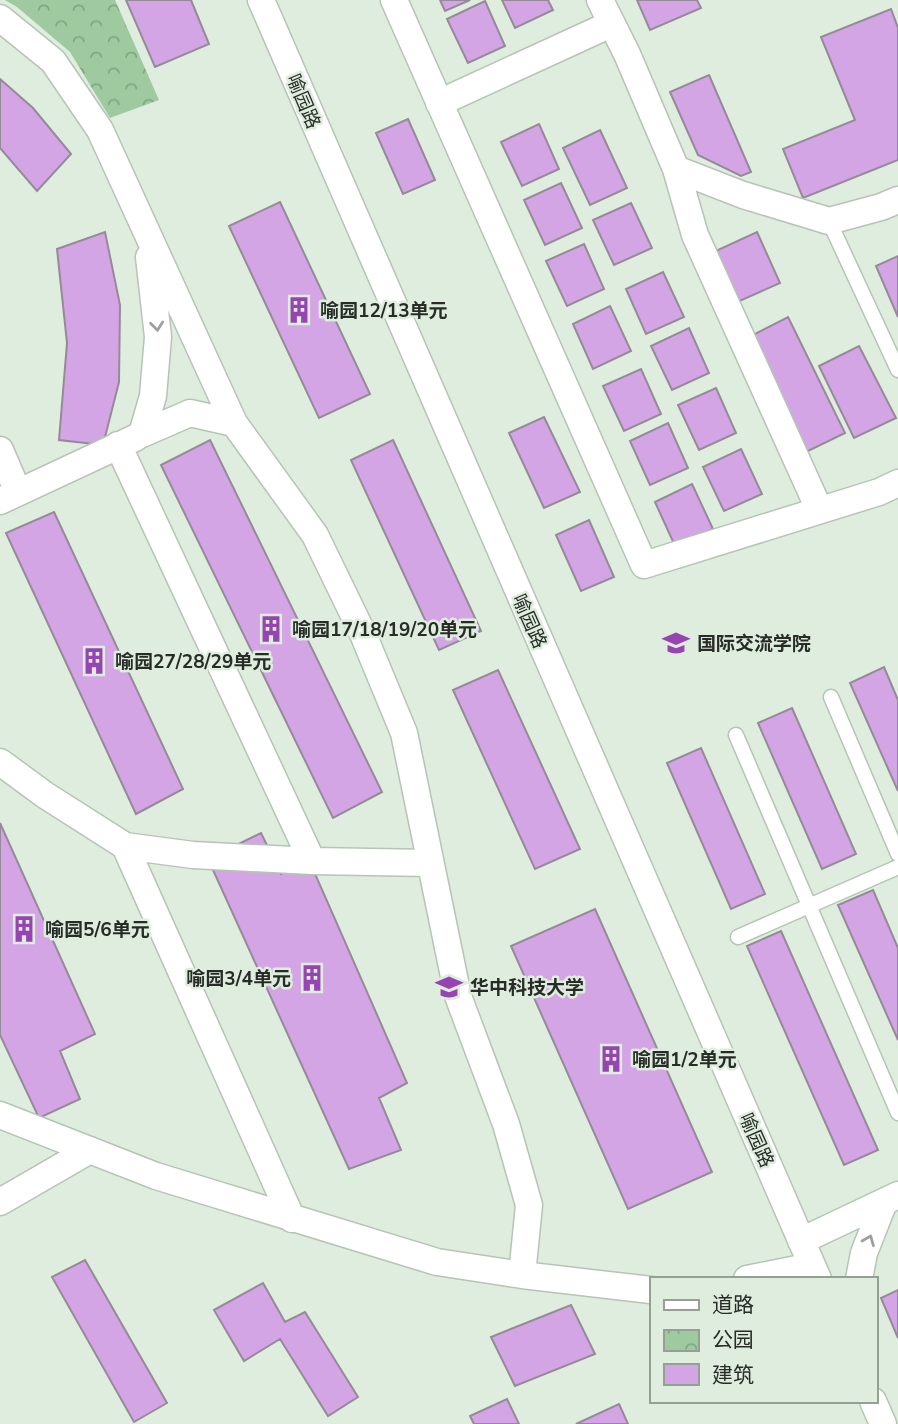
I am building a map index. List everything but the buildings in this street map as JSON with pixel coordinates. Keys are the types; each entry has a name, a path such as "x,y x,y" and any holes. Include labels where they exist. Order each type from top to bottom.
{"street":[{"name":"喻园路","path":"261,0 815,1272"},
{"path":"394,0 644,565 878,492 898,483"},
{"path":"600,0 627,54 676,169 695,235 818,509"},
{"path":"0,18 53,61 100,130 234,423 315,535 363,634 404,733 458,996 506,1124 528,1205 522,1275"},
{"path":"439,103 611,24"},
{"path":"676,169 743,195 829,221 898,200"},
{"path":"142,434 153,396 158,337 147,234"},
{"path":"0,450 9,496 190,413 234,423"},
{"path":"118,445 312,861"},
{"path":"0,762 45,795 125,846 193,855 430,863"},
{"path":"125,846 292,1219"},
{"path":"0,1115 156,1176 437,1262 650,1290"},
{"path":"0,1202 90,1150"},
{"path":"801,1241 891,1199"},
{"path":"859,1277 864,1252 891,1199"},
{"path":"766,1277 815,1272"},
{"path":"874,1403 883,1424"}],"lane":[{"path":"829,221 898,370"},
{"path":"831,697 898,854"},
{"path":"736,735 898,1113"},
{"path":"738,937 898,867"}],"green space":[{"path":"5,0 115,0 159,100 110,118 70,52"}],"place":[{"name":"喻园12/13单元","path":"299,310"},
{"name":"喻园17/18/19/20单元","path":"271,629"},
{"name":"国际交流学院","path":"676,643"},
{"name":"喻园27/28/29单元","path":"94,661"},
{"name":"喻园5/6单元","path":"24,929"},
{"name":"喻园3/4单元","path":"312,978"},
{"name":"华中科技大学","path":"449,987"},
{"name":"喻园1/2单元","path":"611,1059"}]}
